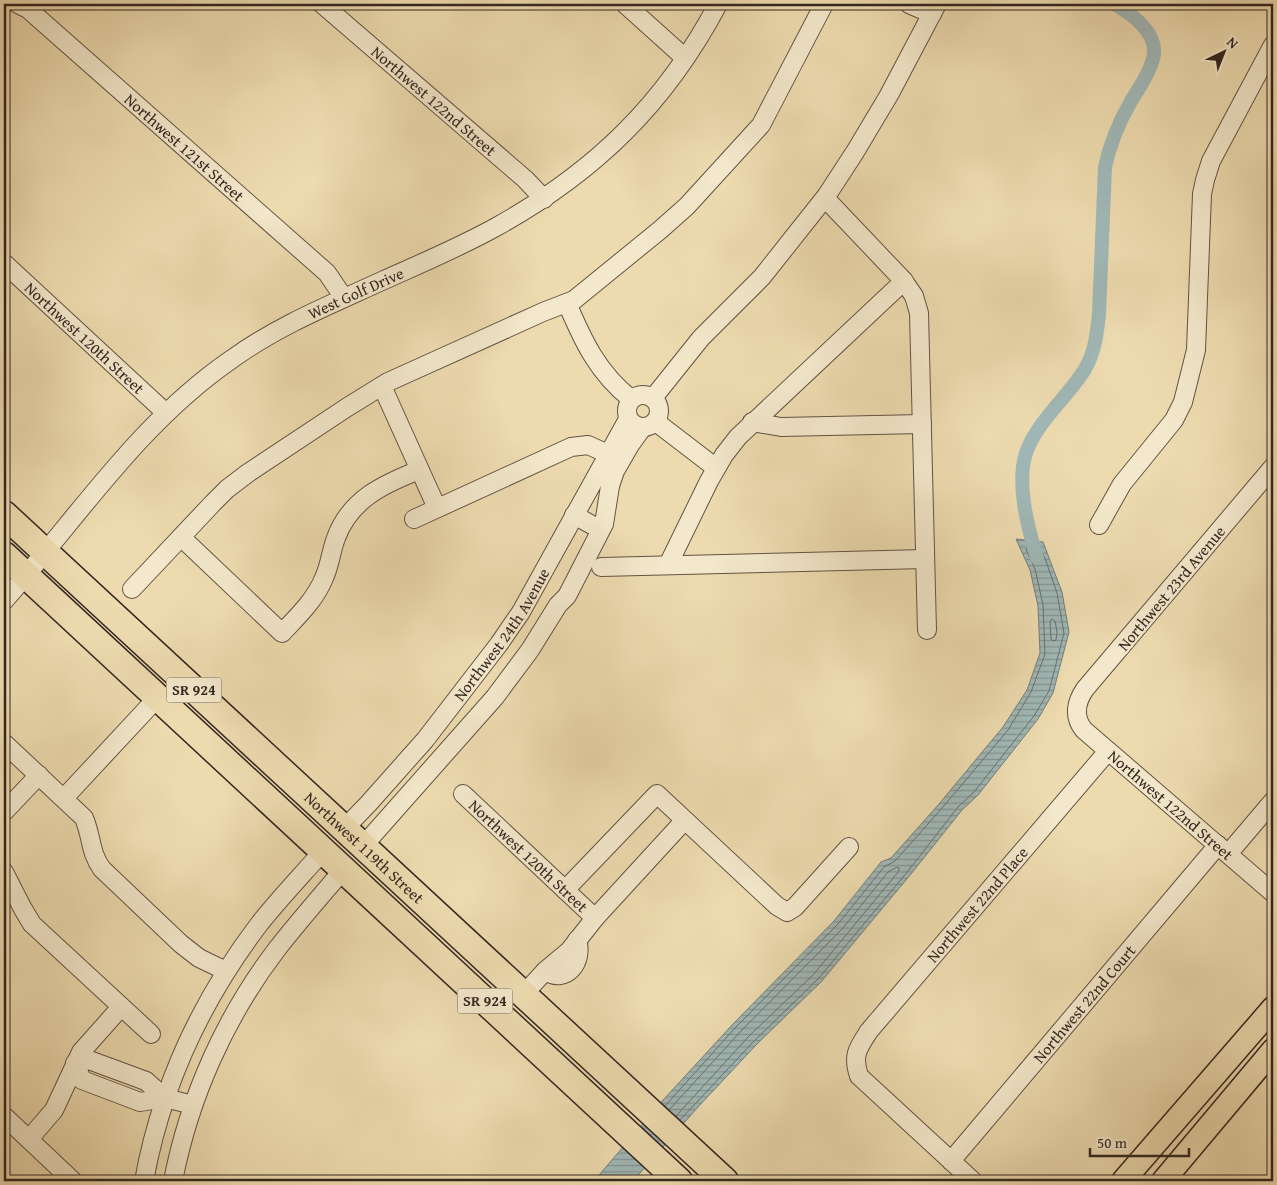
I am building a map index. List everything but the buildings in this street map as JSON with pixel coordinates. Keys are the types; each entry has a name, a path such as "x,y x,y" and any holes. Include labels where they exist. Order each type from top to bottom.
{"highway":[{"name":"Northwest 119th Street","path":"4,514 724,1181"},
{"name":"Northwest 119th Street","path":"4,555 679,1181"},
{"path":"323,851 353,837"},
{"path":"343,870 353,837"}],"main road":[{"path":"1123,1181 1273,1008"},
{"path":"1163,1181 1273,1050"}],"street":[{"name":"Northwest 121st Street","path":"18,4 28,9 327,273 344,298"},
{"name":"Northwest 122nd Street","path":"322,4 525,179 544,198"},
{"path":"624,4 685,58"},
{"name":"West Golf Drive","path":"4,601 166,413 217,369 291,322 477,238 544,198 584,170 629,129 656,98 700,36 718,4"},
{"path":"132,589 219,496 239,480 382,386 543,312 567,303 594,285 674,218 755,133 766,116 824,4"},
{"path":"653,398 701,338 766,272 825,198 855,152 889,95 934,9 909,4"},
{"path":"1099,525 1122,484 1181,410 1196,350 1202,194 1205,180 1211,161 1273,45"},
{"path":"825,198 904,282 914,296 919,313 927,630"},
{"name":"Northwest 120th Street","path":"4,263 166,413"},
{"path":"668,566 716,468 732,444 752,422 904,282"},
{"path":"567,303 587,346 602,371 618,389 631,399"},
{"path":"382,386 437,508"},
{"path":"642,423 660,412 657,402 653,398 639,395 631,399 627,408 642,423 716,468"},
{"path":"752,422 781,427 922,424"},
{"name":"Northwest 24th Avenue","path":"353,837 404,764 439,723 486,662 521,612 608,454 642,423"},
{"name":"Northwest 24th Avenue","path":"353,837 485,710 535,642 558,604 567,596 601,531 606,516 607,498 612,479 619,462 642,423"},
{"path":"414,519 571,447 588,445 608,454"},
{"name":"Northwest 23rd Avenue","path":"1076,713 1077,702 1084,689 1273,467"},
{"path":"181,537 282,633 310,602 320,587 328,568 336,537 355,507 362,499 382,486 419,470"},
{"name":"Northwest 24th Avenue","path":"558,604 557,593 607,498"},
{"path":"574,515 592,525"},
{"path":"601,567 925,559"},
{"path":"486,662 508,680"},
{"path":"64,798 158,698"},
{"name":"Northwest 122nd Street","path":"1076,713 1082,728 1273,893"},
{"path":"4,743 84,818 90,833 93,854 102,869 181,944 199,958 226,971"},
{"name":"Northwest 22nd Place","path":"951,1161 859,1076 855,1064 858,1048 869,1031 1108,751"},
{"path":"4,812 39,775"},
{"name":"Northwest 120th Street","path":"463,794 595,918"},
{"path":"565,890 657,794 684,821 787,912 795,907 849,847"},
{"name":"Northwest 22nd Court","path":"951,1161 1223,850 1273,801"},
{"path":"545,971 553,976 560,976 573,968 579,955 580,947 577,940 684,821"},
{"path":"144,1181 153,1139 165,1098 191,1033 226,971 262,922 323,851"},
{"path":"173,1181 178,1156 193,1105 220,1041 244,998 276,950 343,870"},
{"path":"4,872 9,896 32,924 151,1034"},
{"path":"523,995 545,971 550,956 556,948 595,918"},
{"path":"29,1139 54,1110 80,1052 121,1007"},
{"path":"75,1063 89,1060 146,1081 165,1098"},
{"path":"75,1063 82,1080 140,1102 165,1098 193,1105"},
{"path":"96,1085 95,1076 103,1065"},
{"path":"4,1116 73,1181"},
{"path":"951,1161 973,1181"}],"water":[{"path":"1016,539 1043,542 1062,592 1069,632 1053,693 1038,719 978,795 962,810 821,982 757,1044 633,1181 594,1181 664,1099 733,1024 834,921 881,862 891,858 1003,727 1027,690 1040,653 1038,606 1030,570"}],"waterway":[{"path":"1037,558 1024,506 1023,465 1026,453 1037,430 1078,379 1091,356 1099,314 1105,167 1118,126 1146,76 1153,59 1154,50 1148,33 1129,13 1114,4"}]}
